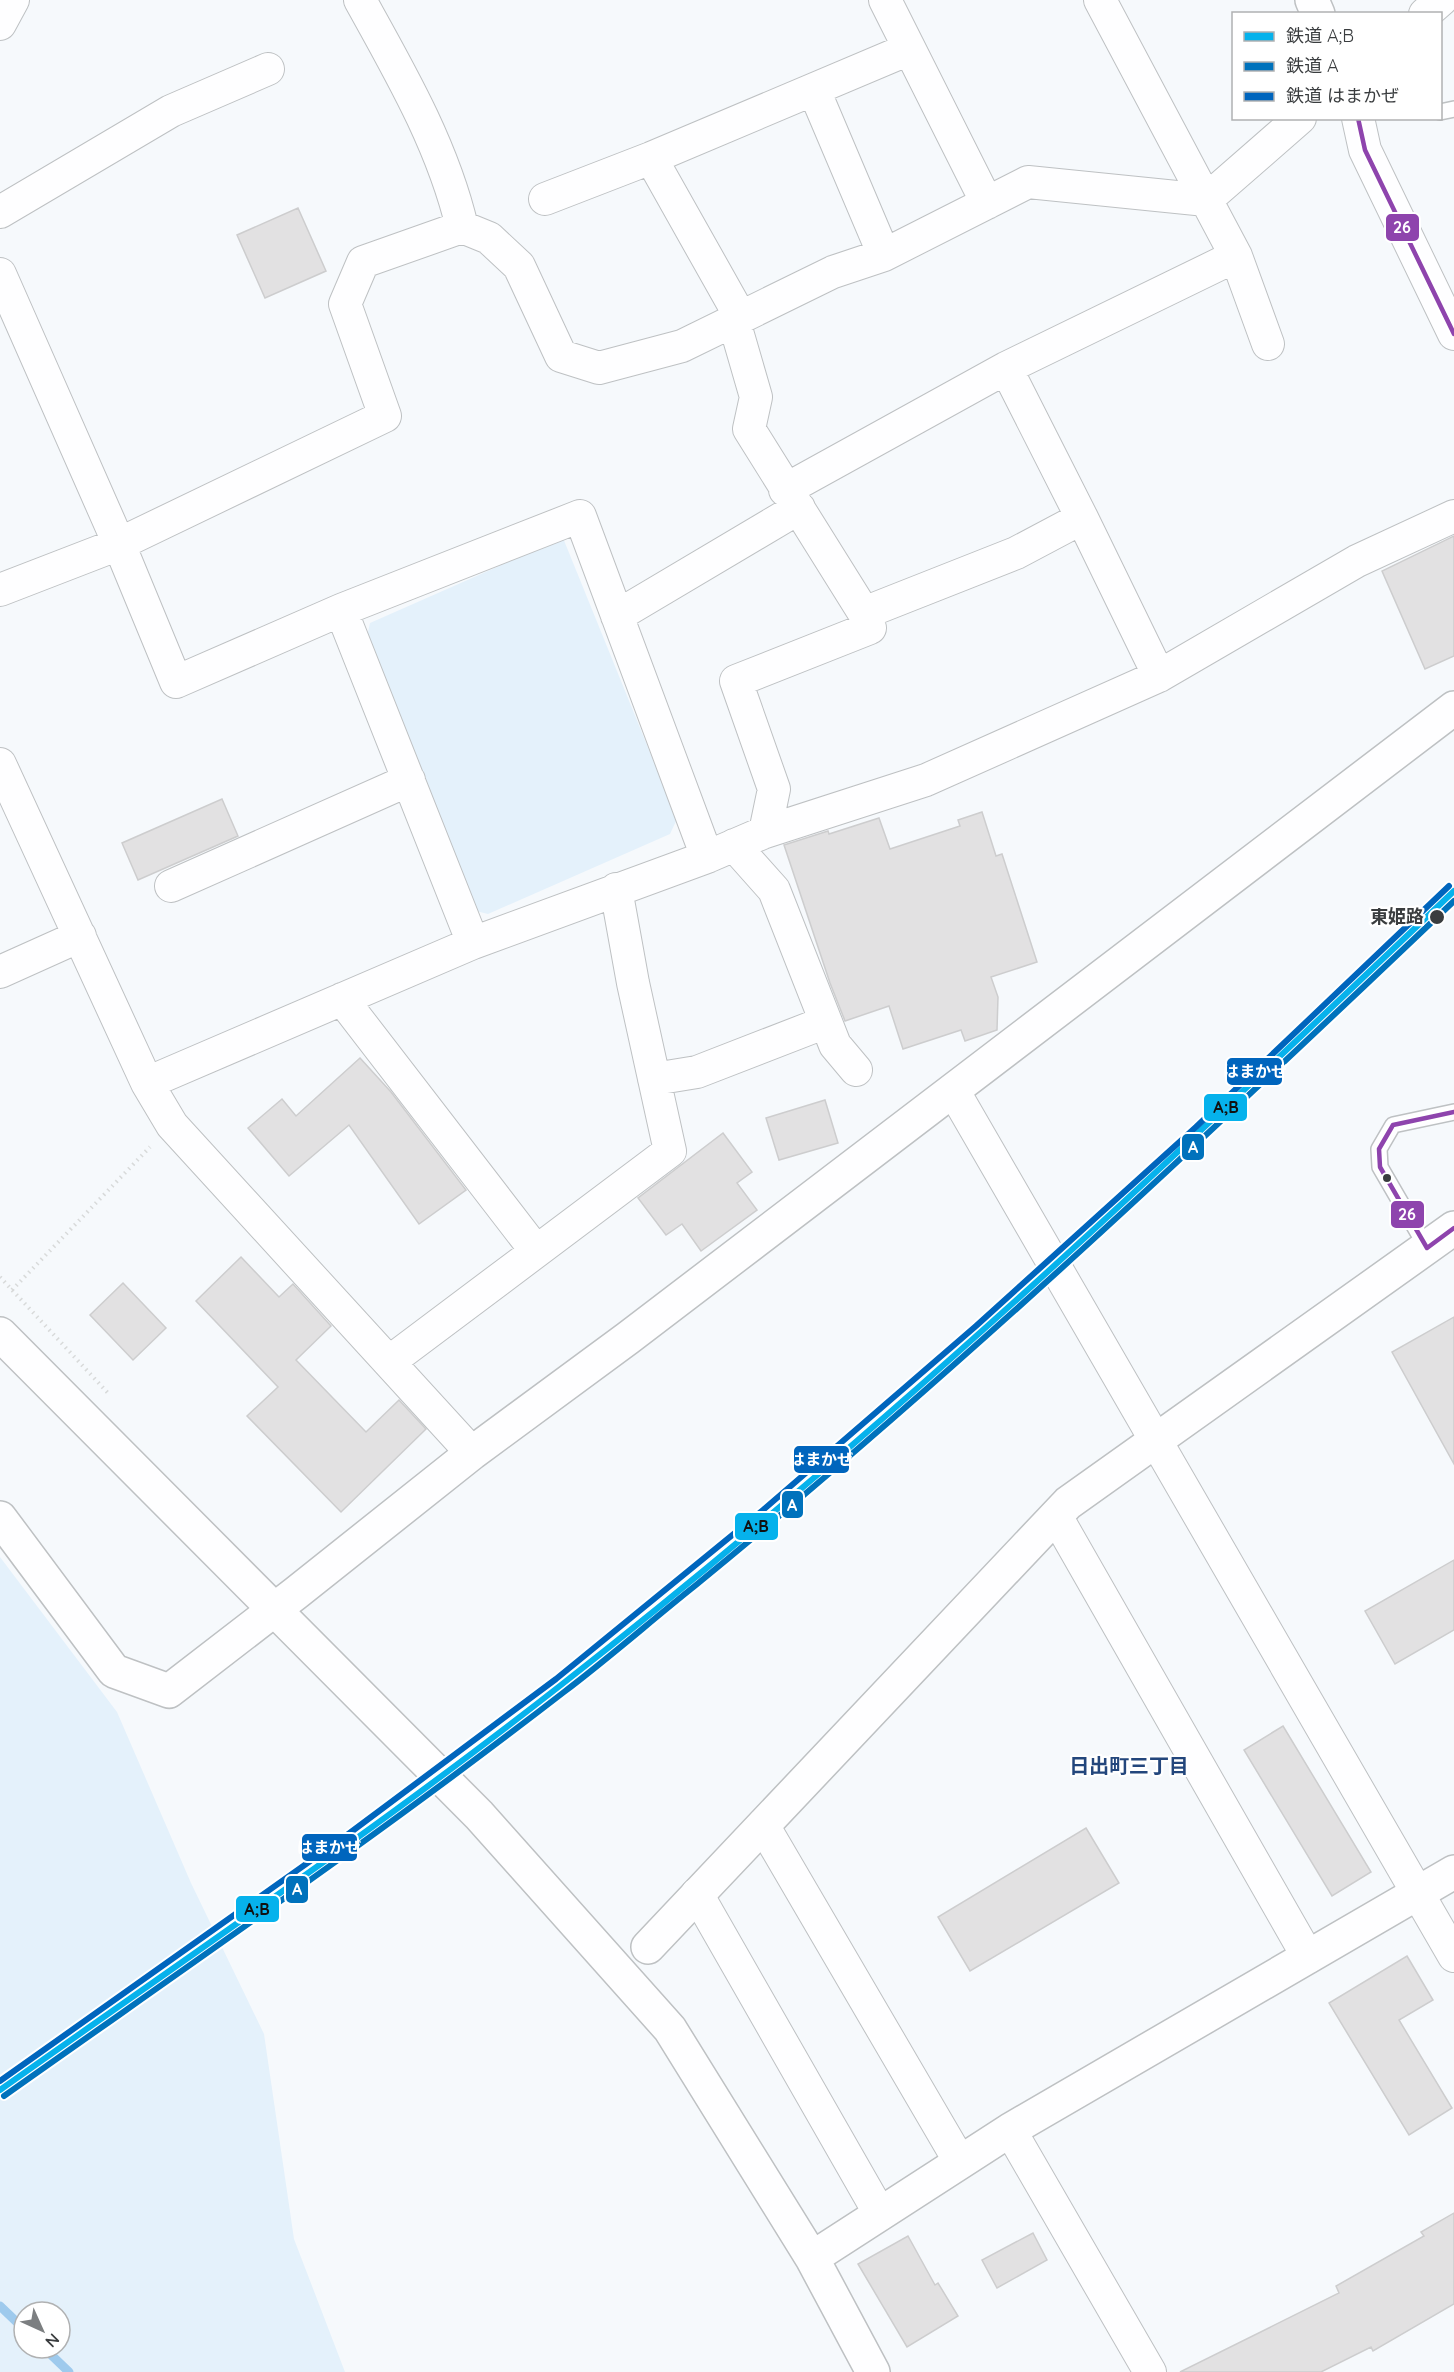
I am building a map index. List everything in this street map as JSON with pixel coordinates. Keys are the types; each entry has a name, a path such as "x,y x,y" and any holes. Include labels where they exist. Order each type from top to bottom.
{"street":[{"path":"0,24 13,0"},
{"path":"360,0 410,91 454,192 462,227"},
{"path":"885,0 987,203"},
{"path":"1100,0 1236,256 1268,344"},
{"path":"1427,12 1441,0"},
{"path":"545,199 651,158 909,49"},
{"path":"0,212 171,111 268,69"},
{"path":"814,90 884,255"},
{"path":"0,590 119,544 385,416 345,304 363,262 462,227 489,238 519,266 561,356 599,368 682,346 833,272 884,255 1028,182 1206,200 1298,120"},
{"path":"1358,120 1365,150 1454,332"},
{"path":"651,158 736,309 734,321 756,397 749,429 864,613 870,628 736,681 774,789 765,832"},
{"path":"618,616 792,499 1006,368 1236,256"},
{"path":"0,274 119,544 176,682 341,610 580,516 618,616 721,851 774,890 835,1045 856,1070"},
{"path":"1006,368 1159,676"},
{"path":"147,1083 473,943 721,851 765,832 926,780 1159,676 1357,561 1454,516"},
{"path":"864,613 1016,553 1082,518"},
{"path":"341,610 473,943"},
{"path":"0,1518 114,1671 169,1691 276,1610 472,1453 628,1338 1454,708"},
{"path":"0,764 147,1083 172,1125 472,1453"},
{"path":"171,886 408,780"},
{"path":"389,1362 670,1151 616,889"},
{"path":"0,972 80,936"},
{"path":"342,999 536,1251"},
{"path":"654,1078 697,1072 826,1022"},
{"path":"953,1090 1454,1956"},
{"path":"648,1947 1068,1503 1454,1228"},
{"path":"0,1334 479,1815 670,2029 812,2258 873,2372"},
{"path":"1056,1516 1308,1957"},
{"path":"763,1825 960,2162"},
{"path":"812,2258 1010,2130 1454,1872"},
{"path":"697,1894 880,2214"},
{"path":"1010,2130 1150,2372"}],"lane":[{"path":"1427,1248 1380,1167 1379,1149 1394,1125 1454,1112"}],"path":[{"path":"12,1290 172,1125"}],"shaded area":[{"path":"563,538 677,819 670,834 488,914 472,910 366,641 370,623"},
{"path":"0,1557 117,1712 191,1883 264,2034 294,2239 345,2372 0,2372"}],"building":[{"path":"298,208 326,271 265,298 237,235"},
{"path":"1454,536 1454,656 1425,669 1382,571"},
{"path":"222,799 238,836 138,880 122,843"},
{"path":"982,812 996,856 1002,854 1037,962 991,977 998,997 997,1030 965,1041 961,1030 903,1049 889,1006 845,1021 784,845 879,818 890,849 960,826 958,820"},
{"path":"360,1058 391,1092 466,1190 419,1224 349,1125 289,1176 248,1128 282,1099 296,1116"},
{"path":"825,1100 838,1143 779,1160 766,1118"},
{"path":"723,1133 752,1172 737,1183 757,1210 701,1251 682,1224 666,1235 638,1198"},
{"path":"241,1257 279,1297 293,1284 331,1326 296,1360 366,1432 399,1400 426,1429 341,1512 247,1416 278,1387 196,1301"},
{"path":"123,1283 166,1328 133,1360 90,1315"},
{"path":"1454,1317 1454,1464 1392,1352"},
{"path":"1454,1560 1454,1630 1395,1664 1365,1611"},
{"path":"1283,1726 1371,1872 1332,1896 1244,1750"},
{"path":"1086,1828 1119,1883 970,1971 938,1917"},
{"path":"1407,1956 1433,2000 1399,2020 1452,2108 1409,2135 1329,2003"},
{"path":"1454,2213 1454,2304 1373,2351 1371,2347 1321,2372 1180,2372 1339,2293 1336,2286 1424,2236 1421,2232"},
{"path":"1033,2233 1047,2260 997,2288 982,2260"},
{"path":"908,2236 935,2285 938,2283 958,2316 907,2347 858,2264"}],"waterway":[{"path":"0,2306 12,2318"},
{"path":"56,2360 69,2372"}],"rail line":[{"name":"はまかぜ","path":"0,2081 347,1835 556,1679 763,1510 976,1326 1196,1127 1449,886"},
{"name":"A;B","path":"0,2090 283,1891 493,1738 678,1592 906,1399 1017,1299 1237,1097 1454,891"},
{"name":"A","path":"4,2096 426,1796 581,1679 696,1585 987,1336 1175,1164 1454,901"}],"transit line":[{"name":"26","path":"1358,120 1365,150 1454,334"},
{"name":"26","path":"1454,1112 1393,1125 1379,1149 1380,1167 1427,1248 1454,1228"}],"place":[{"name":"東姫路","path":"1437,917"}],"district":[{"name":"日出町三丁目","path":"1129,1766"}]}
